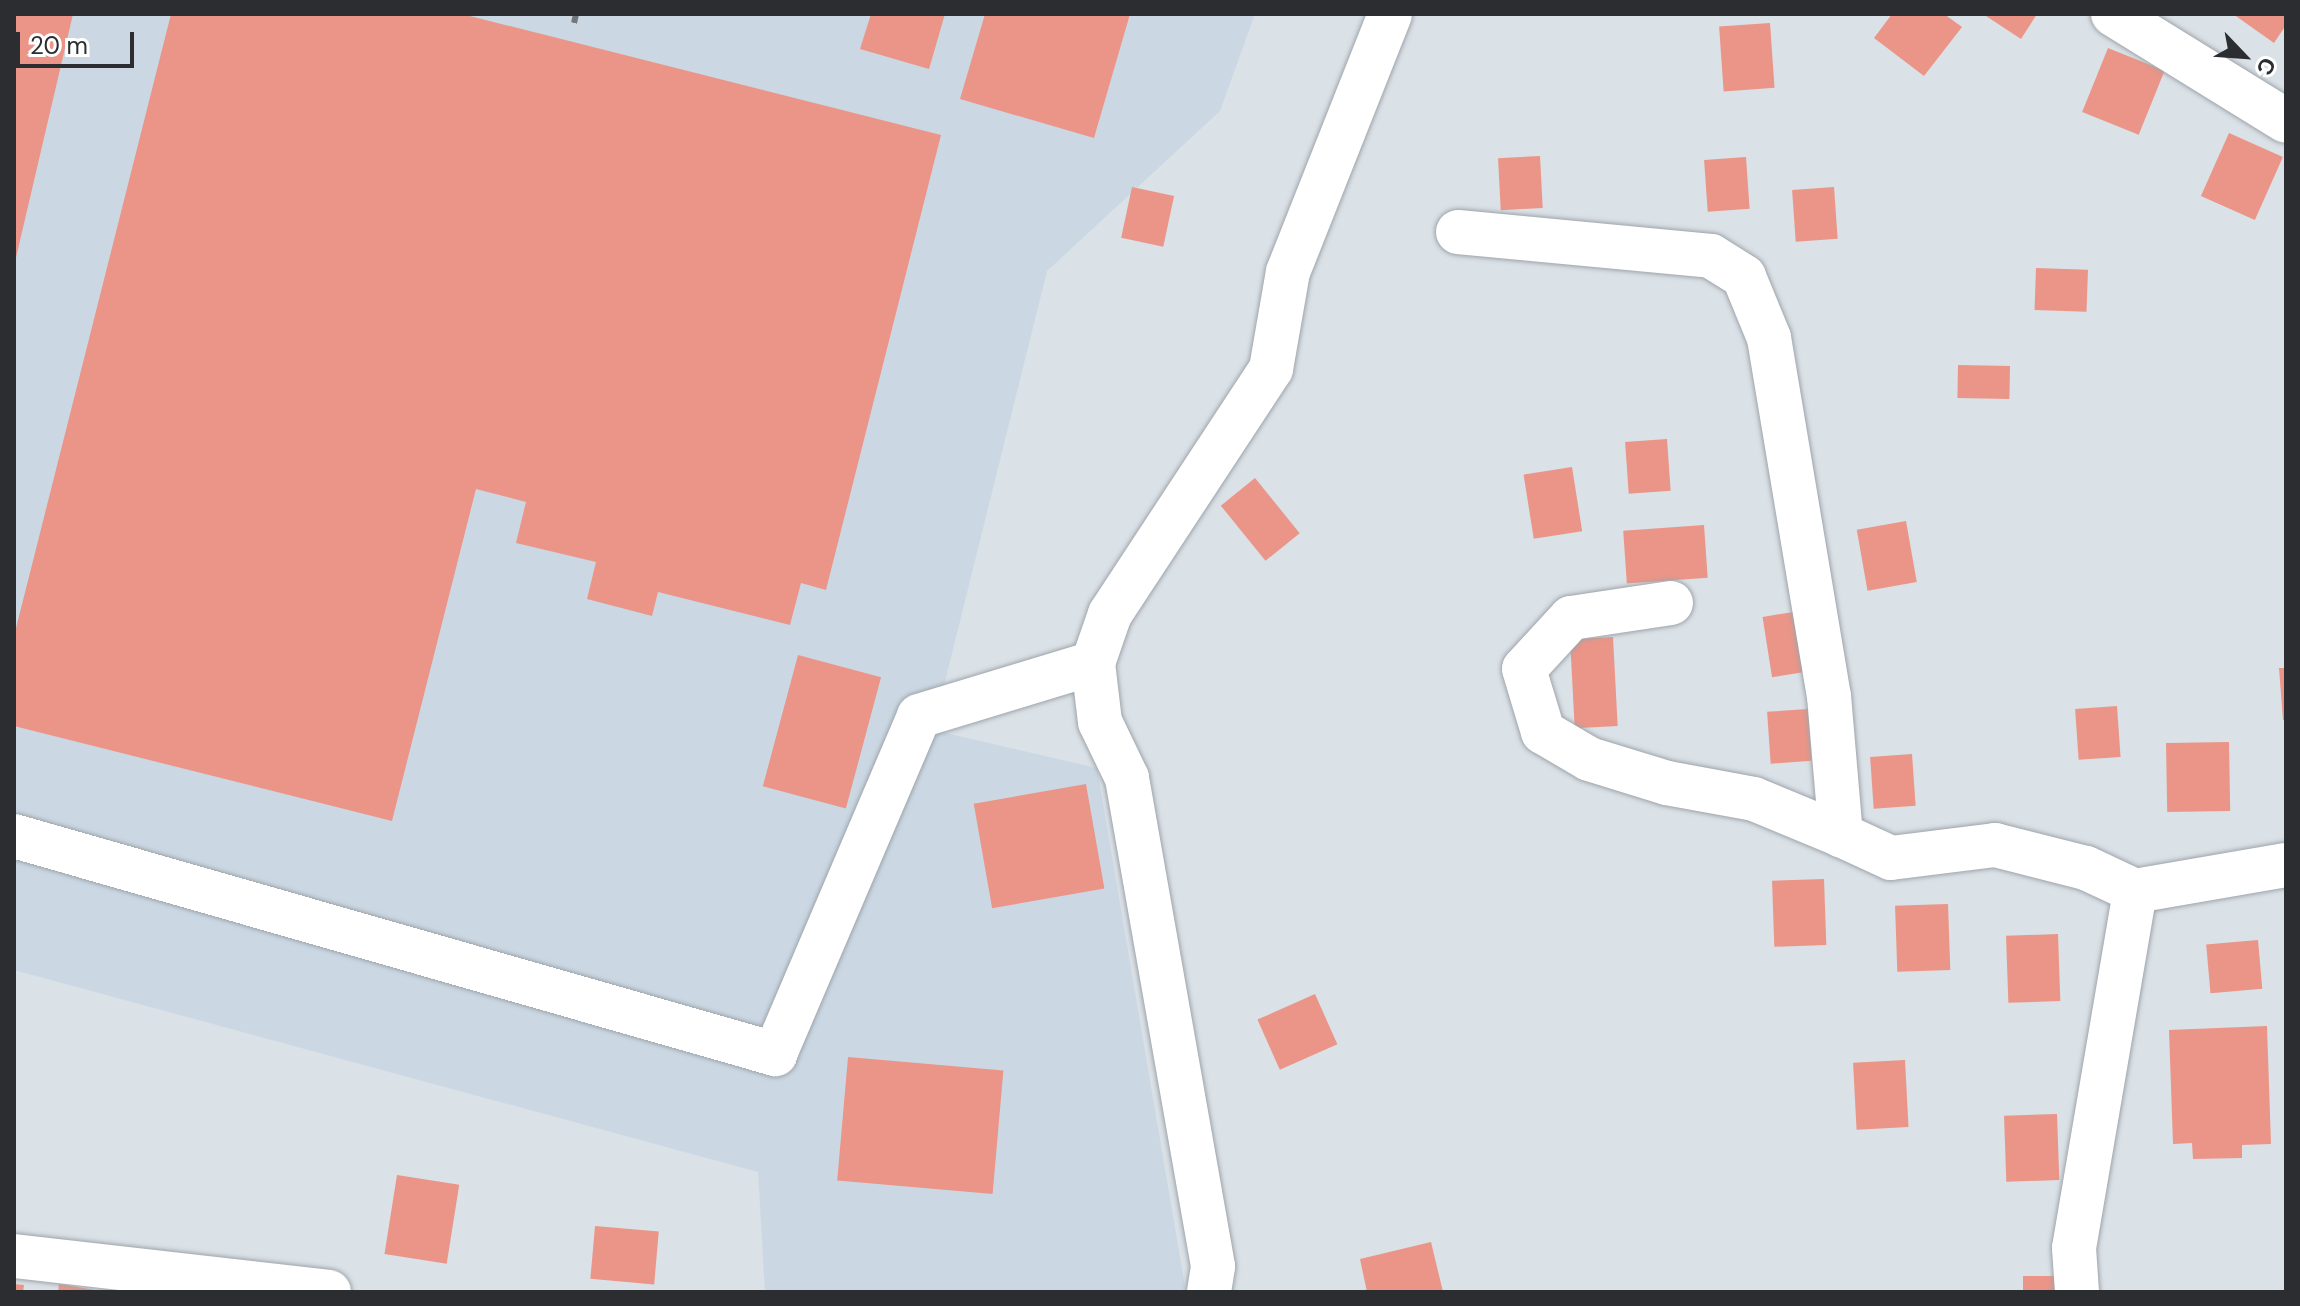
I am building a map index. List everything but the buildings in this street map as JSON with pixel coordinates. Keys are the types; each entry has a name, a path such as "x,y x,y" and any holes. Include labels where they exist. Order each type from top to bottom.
{"street":[{"path":"1209,1292 1213,1266 1127,778 1100,722 1093,663 1110,614 1271,369 1288,272 1390,14"},
{"path":"2113,14 2286,121"},
{"path":"1458,232 1711,256 1744,277 1769,338 1829,696 1841,835"},
{"path":"1671,603 1571,618 1524,669 1543,732 1589,759 1667,783 1754,799 1891,858 1995,845 2086,868 2135,891 2286,865"},
{"path":"14,836 775,1054 919,716 1093,663"},
{"path":"2077,1292 2074,1248 2135,891"},
{"path":"14,1256 329,1292"}],"shaded area":[{"path":"14,14 1255,14 1220,111 1047,271 933,730 1097,768 1186,1292 765,1292 758,1172 14,970"}],"railway":[{"path":"574,23 576,14"}]}
